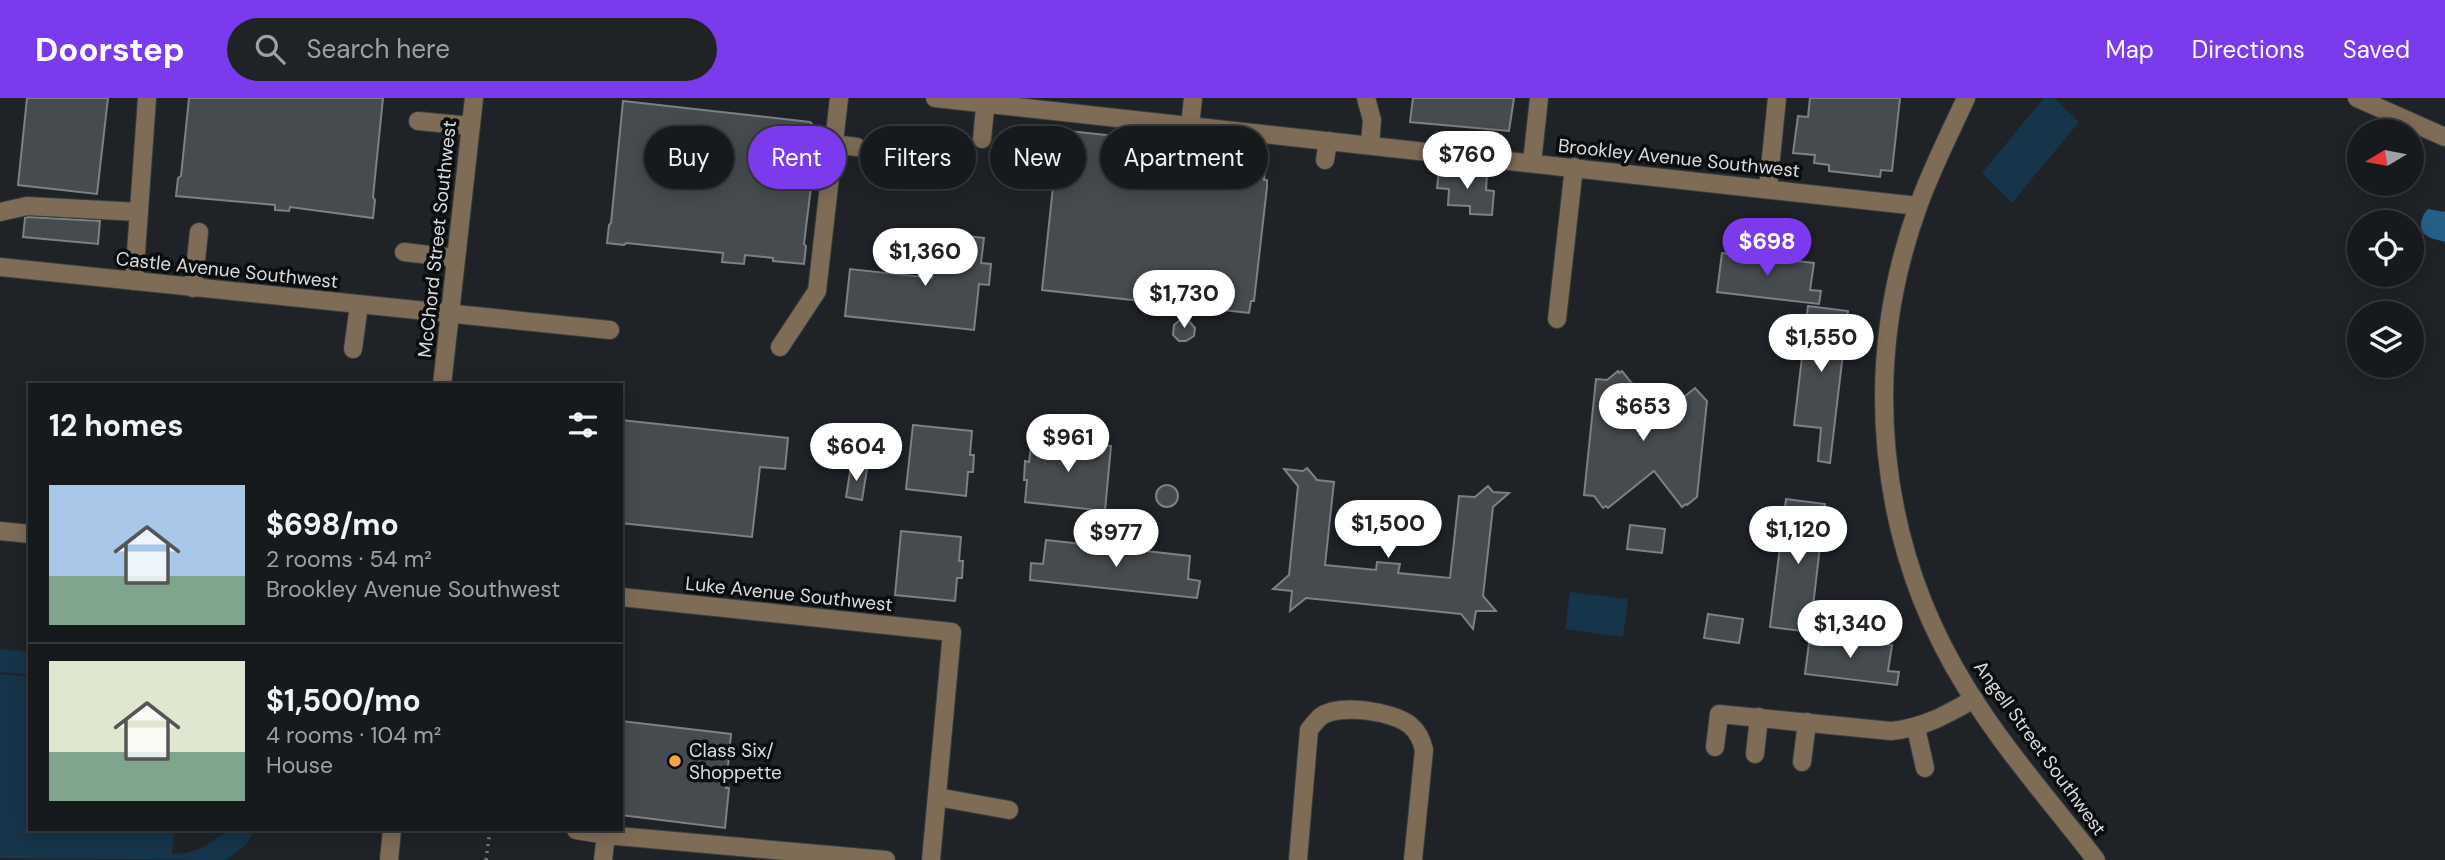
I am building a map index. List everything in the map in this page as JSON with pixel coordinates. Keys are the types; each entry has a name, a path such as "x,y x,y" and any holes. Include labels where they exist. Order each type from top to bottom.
{"street":[{"path":"134,281 148,98"},
{"name":"McChord Street Southwest","path":"442,383 474,98"},
{"path":"836,126 839,98"},
{"name":"Brookley Avenue Southwest","path":"935,98 986,101 1190,126"},
{"path":"1190,126 1193,98"},
{"path":"1366,98 1372,120 1370,145"},
{"path":"1532,163 1539,98"},
{"path":"1768,188 1777,98"},
{"name":"Angell Street Southwest","path":"1966,98 1918,206 1889,316 1885,355 1885,444 1898,524 1915,580 1936,631 1974,699 2094,859"},
{"path":"2357,98 2445,137"},
{"path":"982,139 986,101"},
{"path":"418,121 471,126"},
{"name":"Brookley Avenue Southwest","path":"1268,134 1918,206"},
{"path":"1325,160 1328,141"},
{"path":"846,146 857,147"},
{"path":"1557,319 1574,167"},
{"path":"780,347 817,290 829,189"},
{"path":"0,212 27,206 139,212"},
{"path":"193,288 199,232"},
{"path":"404,252 456,258"},
{"name":"Castle Avenue Southwest","path":"0,267 450,316 610,330"},
{"path":"353,349 359,305"},
{"path":"0,531 28,534"},
{"name":"Luke Avenue Southwest","path":"623,597 952,632 937,797"},
{"path":"1715,747 1720,714 1891,731 1935,722 1974,699"},
{"path":"1298,860 1308,730 1320,717 1342,710 1387,713 1412,727 1421,739 1424,750 1413,860"},
{"path":"1755,754 1759,718"},
{"path":"1802,762 1807,722"},
{"path":"1916,728 1925,768"},
{"path":"931,860 937,797 1009,810"},
{"path":"389,860 392,831"},
{"path":"582,831 886,860"},
{"path":"603,860 606,835"}],"path":[{"path":"486,860 490,831"}],"shaded area":[{"path":"2044,98 2054,98 2079,122 2012,203 1982,173"},
{"path":"2428,209 2445,212 2445,242 2424,233 2424,214"},
{"path":"1570,592 1628,599 1623,637 1565,629"},
{"path":"0,649 28,652 28,675 0,672"},
{"path":"0,674 28,677 28,831 174,831 172,854 202,848 227,831 254,831 246,845 225,860 0,858"}],"building":[{"path":"27,98 108,98 97,194 18,185"},
{"path":"189,98 383,98 373,218 290,207 289,211 275,210 275,205 176,196 178,178 181,176"},
{"path":"1413,98 1514,98 1509,131 1410,122"},
{"path":"1810,98 1900,98 1892,171 1881,170 1880,177 1829,171 1829,165 1814,163 1815,155 1793,153 1798,116 1808,117"},
{"path":"623,101 810,122 814,126 748,126 748,189 811,189 804,264 745,255 744,264 722,262 723,253 607,243"},
{"path":"1086,133 1100,134 1100,189 1267,189 1254,301 1251,301 1249,313 1042,290 1053,189 1086,189"},
{"path":"1439,169 1487,174 1486,190 1494,191 1492,215 1470,214 1470,206 1448,205 1449,189 1437,188"},
{"path":"25,218 100,221 98,244 23,237"},
{"path":"937,233 984,238 981,263 991,264 989,285 979,284 974,330 845,316 850,269 932,278"},
{"path":"1722,253 1814,263 1810,290 1821,291 1819,304 1717,292"},
{"path":"1808,306 1848,311 1830,463 1818,461 1821,428 1794,425"},
{"path":"1185,316 1195,328 1194,336 1186,341 1179,341 1173,335 1174,325"},
{"path":"1622,371 1659,417 1695,388 1707,401 1697,497 1687,505 1682,507 1654,471 1608,508 1603,508 1594,496 1584,495 1596,379 1607,380"},
{"path":"623,420 788,438 785,469 760,467 752,537 623,523"},
{"path":"913,425 972,431 970,455 974,455 973,472 968,472 966,496 906,489"},
{"path":"1032,438 1111,446 1105,511 1025,502 1025,461 1029,462"},
{"path":"851,466 867,469 862,500 846,497"},
{"path":"1307,468 1317,480 1334,482 1325,565 1376,570 1377,562 1400,564 1398,573 1450,578 1459,496 1475,497 1488,486 1493,492 1509,493 1493,507 1483,596 1496,611 1476,611 1473,629 1461,614 1306,598 1290,611 1292,591 1273,589 1289,575 1298,486 1284,469 1303,471"},
{"path":"1167,485 1175,488 1178,496 1175,504 1167,507 1159,504 1156,496 1159,488"},
{"path":"1786,499 1825,504 1810,632 1770,627"},
{"path":"1630,525 1665,529 1662,553 1627,549"},
{"path":"901,531 961,537 959,561 963,561 962,578 957,578 955,601 895,595"},
{"path":"1046,540 1190,556 1188,579 1200,581 1197,598 1030,580 1031,563 1043,564"},
{"path":"1708,614 1743,619 1739,643 1704,638"},
{"path":"1810,635 1892,645 1888,671 1899,672 1897,685 1805,674"},
{"name":"Class Six/ Shoppette","path":"623,721 731,734 725,828 623,815"}],"place":[{"name":"Class Six/ Shoppette","path":"675,761"}]}
